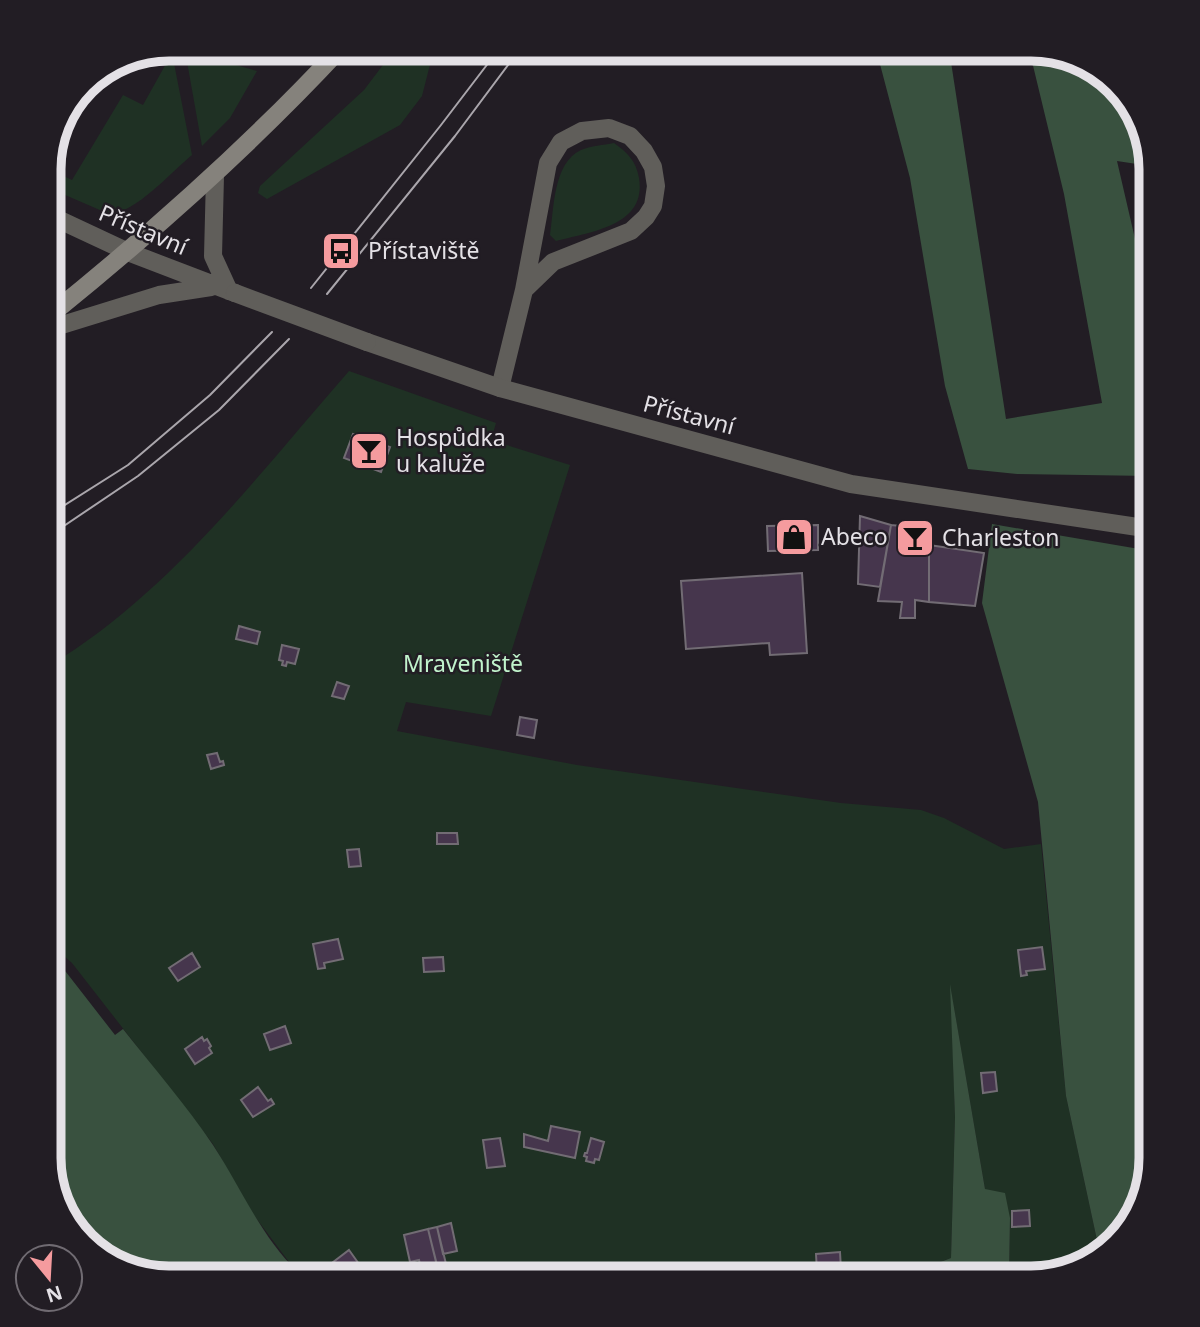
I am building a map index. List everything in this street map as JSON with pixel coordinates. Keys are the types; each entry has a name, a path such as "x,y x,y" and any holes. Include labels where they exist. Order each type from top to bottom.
{"main road":[{"path":"61,306 215,176 329,61"}],"street":[{"path":"500,388 524,290 548,163 561,142 582,131 609,128 630,136 644,151 653,167 656,186 653,206 646,218 631,231 553,262 524,290"},
{"name":"Přístavní","path":"215,176 214,256 228,290"},
{"name":"Přístavní","path":"61,221 128,252 367,342 500,388 851,484 1139,527"},
{"name":"Přístavní","path":"61,325 186,289 228,290"},
{"path":"1121,525 1139,522"}],"green space":[{"path":"167,61 174,61 192,155 142,199 119,212 109,214 61,193 61,175 72,180 123,95 143,105"},
{"path":"187,61 222,61 257,71 230,118 202,146"},
{"path":"250,61 268,61 265,65"},
{"path":"386,61 431,61 422,96 400,125 267,199 258,193 260,186 364,90"},
{"path":"879,61 951,61 1006,419 1102,403 1064,194 1032,61 1052,63 1085,76 1102,88 1116,103 1133,134 1139,164 1117,161 1139,256 1139,476 1017,474 968,469 945,386 910,178"},
{"path":"614,143 631,158 638,172 639,194 634,207 625,217 613,224 556,241 550,235 556,188 565,165 581,150"},
{"name":"Mraveniště","path":"349,371 496,423 491,440 570,465 491,716 406,702 397,731 577,765 841,803 921,810 944,818 1004,849 1041,844 1066,1096 1098,1243 1066,1260 1045,1265 1009,1266 1010,1218 985,1189 951,991 955,1117 951,1258 930,1266 292,1266 253,1214 213,1144 72,963 61,953 61,658 93,637 134,604 173,568 246,491"},
{"path":"992,524 1139,549 1139,1158 1135,1186 1128,1206 1112,1229 1098,1243 1066,1096 1038,802 982,603"},
{"path":"61,968 115,1035 123,1029 192,1115 254,1215 292,1266 155,1265 121,1255 103,1243 84,1224 67,1193 62,1172"},
{"path":"950,984 985,1189 1005,1193 1010,1218 1009,1266 930,1266 951,1258 955,1117"}],"building":[{"path":"353,434 390,447 381,472 344,458"},
{"path":"860,516 891,525 880,587 858,584"},
{"path":"818,525 818,550 768,551 767,526"},
{"path":"891,525 929,529 929,602 915,600 915,618 900,618 902,602 878,601"},
{"path":"929,545 984,553 975,606 929,602"},
{"path":"802,573 807,653 770,655 769,643 686,649 681,581"},
{"path":"239,626 260,632 257,644 236,639"},
{"path":"282,645 299,649 295,664 287,662 286,666 282,665 283,661 279,660"},
{"path":"337,682 349,686 344,699 332,696"},
{"path":"520,717 537,720 534,738 517,735"},
{"path":"217,753 224,765 211,769 207,755"},
{"path":"437,833 457,833 458,844 437,844"},
{"path":"359,849 361,866 349,867 347,850"},
{"path":"338,939 343,959 324,963 325,968 318,969 313,944"},
{"path":"1042,947 1045,969 1026,971 1027,975 1021,976 1018,950"},
{"path":"192,953 200,967 178,981 169,968"},
{"path":"443,957 444,971 424,972 423,958"},
{"path":"285,1026 291,1043 270,1050 264,1034"},
{"path":"202,1037 204,1041 207,1039 212,1053 195,1064 185,1049"},
{"path":"995,1072 997,1091 983,1093 981,1073"},
{"path":"258,1087 268,1101 271,1099 274,1104 253,1117 241,1100"},
{"path":"551,1126 580,1132 575,1158 524,1147 524,1134 548,1141"},
{"path":"500,1138 505,1166 487,1168 483,1140"},
{"path":"591,1138 604,1142 599,1160 595,1159 594,1163 586,1161 587,1157 584,1156"},
{"path":"1029,1210 1030,1226 1012,1227 1012,1211"},
{"path":"451,1223 457,1251 443,1254 437,1227"},
{"path":"437,1227 447,1266 437,1266 428,1229"},
{"path":"428,1229 437,1266 420,1266 419,1260 410,1262 404,1235"},
{"path":"349,1250 360,1266 328,1266"},
{"path":"840,1252 841,1266 817,1266 816,1254"}],"tram line":[{"path":"311,288 490,61"},
{"path":"327,294 455,136 511,61"},
{"path":"61,507 128,465 210,395 272,332"},
{"path":"61,528 138,476 219,410 289,339"}],"place":[{"name":"Přístaviště","path":"341,251"},
{"name":"Hospůdka u kaluže","path":"369,451"},
{"name":"Abeco","path":"794,537"},
{"name":"Charleston","path":"915,538"}]}
